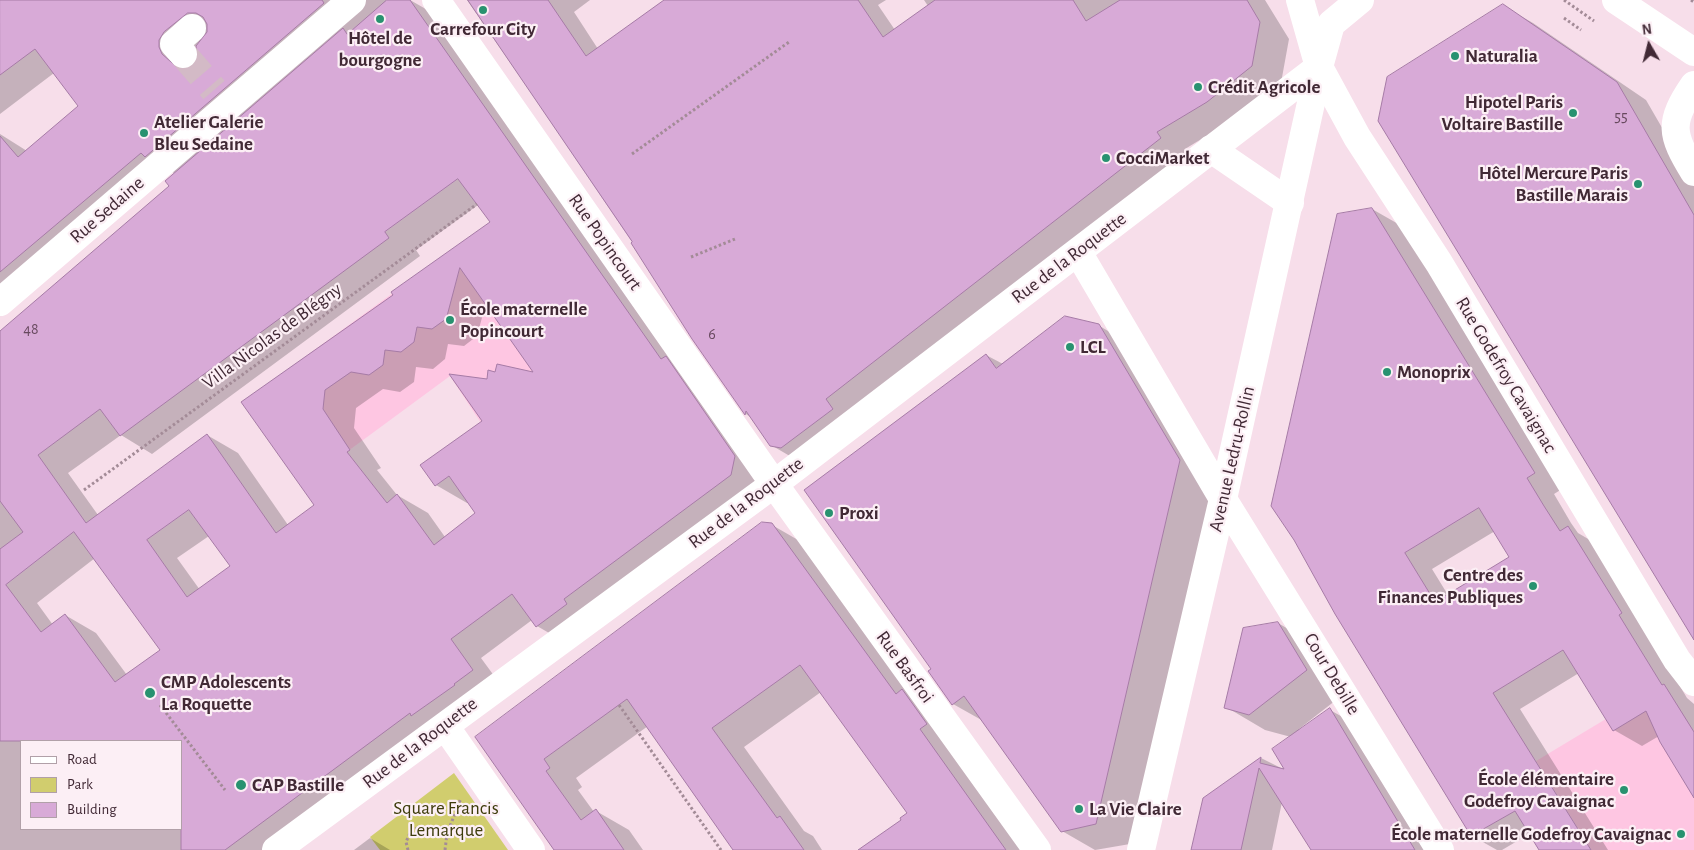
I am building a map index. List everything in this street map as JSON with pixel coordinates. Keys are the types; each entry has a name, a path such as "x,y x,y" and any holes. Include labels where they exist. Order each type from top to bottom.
{"street":[{"name":"Rue Sedaine","path":"0,302 221,98 352,0"},
{"name":"Rue Popincourt","path":"436,0 774,484"},
{"name":"Rue Godefroy Cavaignac","path":"1300,0 1319,67 1356,137 1440,263 1677,660 1694,682"},
{"path":"1319,67 1331,24 1360,0"},
{"path":"1616,0 1694,52"},
{"path":"183,54 174,44 192,28"},
{"name":"Rue de la Roquette","path":"276,850 774,484 1319,67"},
{"name":"Avenue Ledru-Rollin","path":"1141,850 1223,499 1319,67"},
{"path":"1694,85 1677,116 1676,130 1678,146 1694,172"},
{"path":"1211,149 1290,203"},
{"name":"Cour Debille","path":"1078,252 1223,499 1440,850"},
{"name":"Rue Basfroi","path":"774,484 1037,850"},
{"path":"444,726 531,850"}],"path":[{"path":"1564,18 1582,30"},
{"path":"632,154 790,42"},
{"name":"Villa Nicolas de Blégny","path":"84,490 477,204"},
{"path":"691,257 735,239"},
{"path":"619,704 721,850"},
{"path":"160,705 225,790"},
{"path":"445,850 449,828 462,796"},
{"path":"408,850 406,842 411,831 420,827 449,828"}],"shaded area":[{"name":"École maternelle Popincourt","path":"539,187 571,357 481,423 450,376 325,468 262,388"},
{"name":"École élémentaire Godefroy Cavaignac","path":"1664,684 1694,732 1694,850 1591,850 1536,761"}],"green space":[{"name":"Square Francis Lemarque","path":"454,773 508,850 380,850 370,837"}],"building":[{"path":"0,0 322,0 324,3 145,157 141,153 0,272 0,136 18,157 78,106 35,49 0,75","holes":["188,13 196,13 203,17 207,24 207,32 196,46 198,58 194,65 187,69 179,69 162,54 159,40 164,32"]},
{"path":"387,0 410,0 661,359 666,356 735,456 731,475 564,599 567,604 536,627 512,594 451,639 473,670 411,716 410,713 225,850 181,850 182,740 0,741 0,549 23,532 0,501 0,331 169,186 165,181 343,28 347,34","holes":["458,179 490,222 391,292 393,295 241,402 314,505 276,533 207,434 86,523 38,455 100,409 120,436 389,238 385,232","460,268 533,372 497,364 495,372 488,370 487,379 449,374 482,421 420,465 435,486 449,476 475,513 434,545 397,494 387,503 347,452 350,450 323,409 325,390 351,372 369,375 383,365 385,350 401,352 414,342 417,327 432,329 446,319","189,510 230,566 187,597 147,540","74,532 160,650 115,682 65,614 41,632 6,585"]},
{"path":"468,0 548,0 586,56 664,0 858,0 883,37 935,0 1073,0 1086,21 1120,0 1247,0 1260,22 1252,66 1207,102 1157,132 1161,138 826,399 833,409 781,448 770,446 746,411 745,415 692,339 632,242"},
{"path":"1503,4 1617,82 1694,215 1694,640 1378,121 1387,77"},
{"path":"1372,208 1535,473 1527,478 1544,506 1560,531 1568,526 1622,613 1619,615 1662,685 1664,684 1694,732 1694,798 1660,742 1646,711 1613,731 1563,650 1493,693 1591,850 1539,850 1515,811 1471,836 1335,614 1294,540 1271,506 1337,214","holes":["1479,508 1509,557 1435,602 1405,553"]},
{"path":"1065,316 1099,324 1180,460 1096,824 1061,832 964,696 952,705 928,671 931,669 804,490 986,354 996,368"},
{"path":"762,522 772,523 896,694 902,689 927,724 920,729 1006,850 858,850 901,820 900,818 907,813 800,665 712,728 777,818 780,816 804,850 733,850 627,699 544,759 550,768 546,771 581,820 596,809 624,850 554,850 475,737"},
{"path":"1278,622 1307,670 1249,715 1224,708 1243,628"},
{"path":"1330,708 1415,850 1311,850 1259,768 1241,850 1191,850 1203,798 1261,757 1260,763 1284,769 1272,749"}],"tunnel":[{"path":"183,54 214,90"}],"place":[{"name":"Carrefour City","path":"483,10"},
{"name":"Hôtel de bourgogne","path":"380,19"},
{"name":"Naturalia","path":"1455,56"},
{"name":"Crédit Agricole","path":"1198,87"},
{"name":"Hipotel Paris Voltaire Bastille","path":"1573,113"},
{"name":"Atelier Galerie Bleu Sedaine","path":"144,133"},
{"name":"CocciMarket","path":"1106,158"},
{"name":"Hôtel Mercure Paris Bastille Marais","path":"1638,184"},
{"name":"École maternelle Popincourt","path":"450,320"},
{"name":"LCL","path":"1070,347"},
{"name":"Monoprix","path":"1387,372"},
{"name":"Proxi","path":"829,513"},
{"name":"Centre des Finances Publiques","path":"1533,586"},
{"name":"CMP Adolescents La Roquette","path":"150,693"},
{"name":"CAP Bastille","path":"241,785"},
{"name":"École élémentaire Godefroy Cavaignac","path":"1624,790"},
{"name":"La Vie Claire","path":"1079,809"},
{"name":"École maternelle Godefroy Cavaignac","path":"1681,834"}]}
